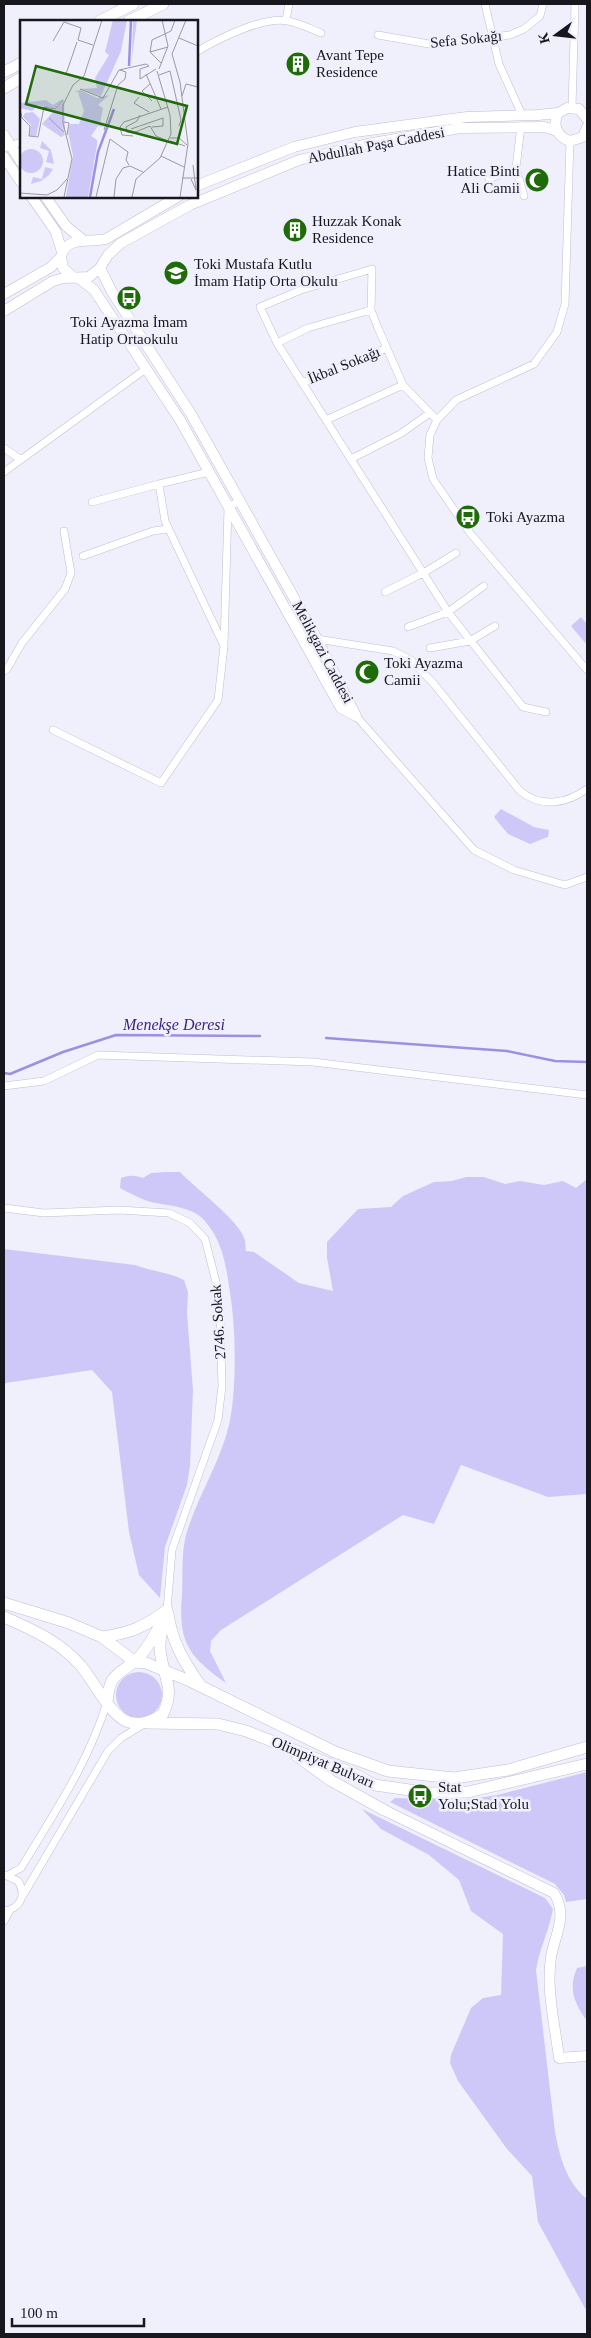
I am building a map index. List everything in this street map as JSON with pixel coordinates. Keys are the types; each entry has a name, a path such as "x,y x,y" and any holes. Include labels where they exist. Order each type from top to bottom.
{"main road":[{"path":"102,20 134,4"},
{"path":"131,20 163,4"},
{"path":"4,72 20,64"},
{"path":"4,88 20,79"},
{"path":"4,1603 69,1623 102,1637 134,1662 146,1663 163,1672"},
{"path":"102,1637 136,1630 145,1626 167,1610"},
{"path":"108,1702 112,1680 118,1672 134,1662 155,1635 167,1610"},
{"path":"4,1617 35,1630 58,1645 80,1664 124,1720 131,1723 147,1723 163,1714 167,1705 169,1683 163,1672 160,1638 167,1610"},
{"path":"167,1610 174,1642 187,1666 202,1687"},
{"name":"Olimpiyat Bulvarı","path":"163,1672 202,1687 283,1729 335,1752 388,1771 454,1778 508,1770 587,1747"},
{"name":"Olimpiyat Bulvarı","path":"147,1723 218,1724 246,1731 350,1772 375,1785 430,1793 468,1792 587,1764"},
{"path":"284,1746 330,1780 384,1810"},
{"path":"335,1752 384,1810"},
{"path":"384,1810 381,1801 383,1792 389,1787"}],"street":[{"path":"286,20 289,4"},
{"path":"485,4 499,64 522,121 516,168 524,196"},
{"name":"Sefa Sokağı","path":"378,35 429,44 510,35 524,29 540,16 543,4"},
{"path":"572,107 575,4"},
{"path":"198,51 225,35 260,24 286,20 321,33"},
{"path":"572,107 558,113 555,121 557,131 561,136 570,141 579,139 587,131"},
{"path":"572,107 587,116"},
{"name":"Abdullah Paşa Caddesi","path":"4,311 53,281 89,277 121,243 190,205 299,160 367,144 460,128 522,121 558,113"},
{"name":"Abdullah Paşa Caddesi","path":"198,185 294,147 355,132 467,116 522,121 557,131"},
{"path":"570,141 565,304 557,332 534,364 456,400 437,420 430,435 428,458 433,479 470,533 587,670"},
{"path":"5,142 20,142"},
{"path":"5,142 20,161"},
{"path":"4,157 20,181"},
{"path":"490,179 516,168"},
{"path":"32,198 56,232 63,268 76,278"},
{"path":"46,198 66,226 98,248 101,266"},
{"path":"4,294 50,267 72,242 106,239 176,198"},
{"name":"Melikgazi Caddesi","path":"101,266 112,292 192,414 317,639 356,716"},
{"path":"437,420 403,385 387,348 371,310 372,269 301,290 260,306 278,343 302,383 425,572 448,612 523,707 546,712"},
{"name":"Melikgazi Caddesi","path":"76,278 94,290 147,368 180,420 341,708 356,716"},
{"path":"278,343 308,328 371,310"},
{"name":"İkbal Sokağı","path":"302,383 387,348"},
{"path":"4,472 147,368"},
{"path":"326,420 403,385"},
{"path":"351,459 400,434 430,413"},
{"path":"4,448 20,459"},
{"path":"92,502 209,472"},
{"path":"159,484 165,522 224,646"},
{"path":"53,730 160,783 218,700 224,646 228,508 240,501"},
{"path":"83,556 153,531 168,528"},
{"path":"5,668 22,643 66,589 71,573 64,530"},
{"path":"385,592 425,572 456,553"},
{"path":"408,627 448,612 484,586"},
{"path":"430,648 470,641 496,626"},
{"path":"306,645 317,639 392,651 411,660 434,684 520,791 529,798 549,803 564,800 587,789"},
{"path":"356,716 474,850 514,870 565,884 587,877"},
{"path":"4,1086 44,1081 98,1055 313,1062 587,1095"},
{"name":"2746. Sokak","path":"4,1208 44,1214 119,1210 169,1213 190,1223 205,1239 218,1298 222,1386 218,1420 172,1550 167,1610"},
{"path":"6,1875 21,1868 71,1784 98,1732 108,1702"},
{"path":"4,1921 7,1911 16,1907 108,1751 120,1738 147,1723"},
{"path":"384,1810 554,1893 559,1902 560,1926 551,1956 549,1979 559,2058 587,2056"},
{"path":"6,1875 14,1877 21,1885 22,1897"}],"shaded area":[{"path":"581,617 587,624 587,645 571,626"},
{"path":"501,809 534,827 549,830 548,837 530,844 508,834 494,817"},
{"path":"180,1172 226,1214 241,1232 245,1240 246,1251 254,1252 299,1283 333,1291 327,1258 327,1242 358,1209 391,1207 403,1196 434,1182 452,1181 466,1177 484,1177 505,1184 520,1181 544,1185 563,1181 576,1188 587,1179 587,1494 548,1497 461,1465 434,1524 403,1515 221,1630 211,1641 210,1651 226,1683 194,1656 184,1636 181,1611 184,1542 196,1507 220,1453 232,1411 234,1341 232,1308 223,1254 216,1236 204,1220 199,1215 186,1209 147,1201 120,1188 121,1178 137,1176 143,1178 151,1173"},
{"path":"4,1249 135,1265 184,1280 188,1292 187,1313 193,1390 190,1466 187,1485 165,1547 160,1598 139,1575 129,1532 112,1392 92,1370 6,1383 4,1385"},
{"path":"135,1672 143,1672 152,1676 158,1682 162,1695 158,1708 152,1714 143,1718 135,1718 126,1714 120,1708 116,1699 116,1691 120,1682 126,1676"},
{"path":"587,1772 587,1899 566,1902 564,1895 555,1884 390,1802 395,1798 465,1800 497,1795"},
{"path":"362,1809 545,1898 553,1909 536,1970 557,2141 569,2177 587,2199 587,2312 538,2222 532,2176 507,2149 458,2081 450,2063 451,2055 471,2008 483,1998 501,1995 503,1934 471,1911 459,1880 429,1855 381,1829"},
{"path":"587,1966 587,2021 576,2002 573,1983 577,1968"}],"waterway":[{"name":"Menekşe Deresi","path":"4,1073 10,1074 63,1052 116,1035 260,1036"},
{"name":"Menekşe Deresi","path":"326,1038 507,1051 555,1061 587,1062"}],"place":[{"name":"Avant Tepe Residence","path":"298,64"},
{"name":"Hatice Binti Ali Camii","path":"537,180"},
{"name":"Huzzak Konak Residence","path":"295,230"},
{"name":"Toki Mustafa Kutlu İmam Hatip Orta Okulu","path":"176,273"},
{"name":"Toki Ayazma İmam Hatip Ortaokulu","path":"129,298"},
{"name":"Toki Ayazma","path":"468,517"},
{"name":"Toki Ayazma Camii","path":"367,672"},
{"name":"Stat Yolu;Stad Yolu","path":"420,1796"}]}
